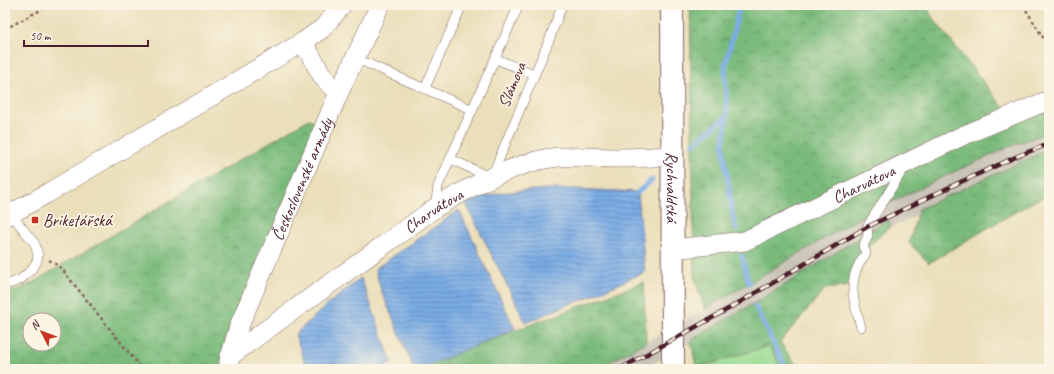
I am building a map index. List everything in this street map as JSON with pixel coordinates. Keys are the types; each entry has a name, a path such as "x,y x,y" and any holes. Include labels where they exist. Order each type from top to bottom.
{"street":[{"path":"9,215 303,42 323,28 342,5"},
{"name":"Československé armády","path":"229,363 238,326 340,90 380,5"},
{"name":"Rychvaldská","path":"672,5 674,369"},
{"path":"303,42 323,77 330,85 340,90"},
{"name":"Charvátova","path":"673,249 745,241 962,136 1049,100"},
{"name":"Charvátova","path":"229,363 435,208 456,195 491,178 534,162 558,157 629,158 672,156"}],"lane":[{"path":"425,88 462,5"},
{"path":"435,208 438,186 519,5"},
{"name":"Slámova","path":"491,178 562,5"},
{"path":"355,58 472,110"},
{"path":"496,59 534,74"},
{"path":"450,159 491,178"},
{"path":"861,327 853,300 852,285 858,266 866,253 863,246 868,236 867,227 907,163"},
{"path":"5,285 20,280 32,269 38,255 35,244 19,224 9,215"}],"path":[{"path":"5,30 50,5"},
{"path":"1023,5 1049,47"},
{"path":"38,255 61,268 142,369"}],"shaded area":[{"path":"1049,132 1049,156 959,195 872,237 736,318 643,369 597,369 725,298 861,217 949,174 1016,144"}],"green space":[{"path":"690,5 926,5 932,17 1014,121 1049,107 1049,132 1016,144 949,174 861,217 705,309 694,276"},
{"path":"309,119 319,123 226,338 220,369 5,369 5,293 25,287"},
{"path":"1049,149 1049,193 929,263 909,243 919,209"},
{"path":"888,219 891,225 870,245 854,265 848,286 825,289 780,342 799,369 782,369 769,346 696,368 691,340 780,288"},
{"path":"644,282 646,342 597,369 413,369"},
{"path":"769,346 782,369 696,369 696,368"}],"water":[{"path":"547,189 638,192 645,272 526,323 466,204 485,196 495,194"},
{"path":"459,210 515,329 425,367 414,369 381,290 375,269"},
{"path":"361,278 392,363 376,369 307,369 295,334 328,304"}],"waterway":[{"path":"736,229 733,218 723,146 727,116 725,67 740,5"},
{"path":"693,144 727,116"},
{"path":"638,192 652,180"},
{"path":"742,256 749,284"},
{"path":"755,306 786,369"}],"railway":[{"path":"620,369 730,308 867,227 954,185 1020,155 1049,144"}],"place":[{"name":"Briketářská","path":"35,220"}]}
